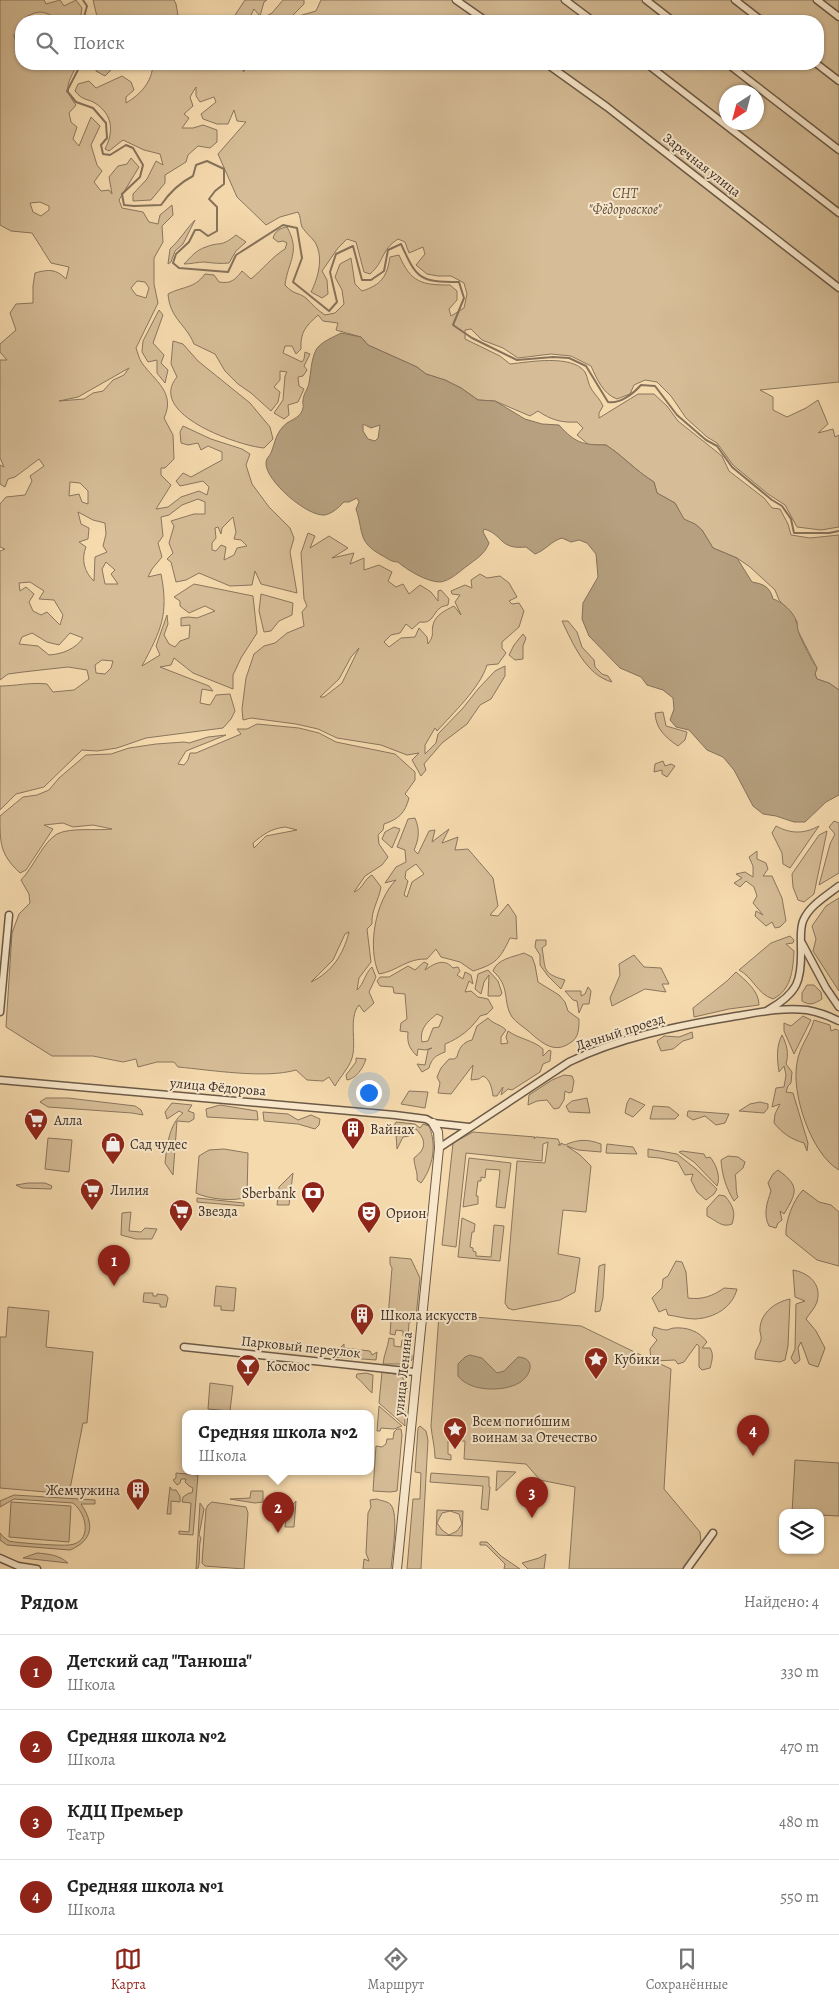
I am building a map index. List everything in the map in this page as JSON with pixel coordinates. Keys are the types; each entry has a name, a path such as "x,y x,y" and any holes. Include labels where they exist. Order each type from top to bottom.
{"street":[{"path":"456,0 477,15"},
{"path":"565,0 585,15"},
{"path":"646,0 665,15"},
{"path":"735,0 754,15"},
{"path":"817,0 839,16"},
{"path":"824,69 839,81"},
{"name":"Заречная улица","path":"555,70 607,107 839,288"},
{"path":"655,70 839,213"},
{"path":"736,70 839,150"},
{"path":"767,1011 790,996 796,987 800,977 801,928 809,911 839,886"},
{"path":"0,1012 9,915"},
{"path":"800,940 826,988 839,1007"},
{"name":"Дачный проезд","path":"439,1148 569,1062 649,1034 690,1024 767,1011 808,1010 824,1014 839,1022"},
{"name":"улица Фёдорова","path":"0,1080 395,1115 426,1119 433,1123 469,1127"},
{"name":"улица Ленина","path":"397,1569 415,1372 439,1148 438,1132 433,1123"},
{"name":"Парковый переулок","path":"184,1347 415,1372"},
{"path":"687,1569 713,1532"},
{"path":"0,1558 18,1566 38,1569"}],"green space":[{"path":"0,0 44,0 46,4 60,0 64,6 76,0 82,8 81,15 49,15 40,12 31,15 15,15 15,70 74,70 68,85 69,94 76,105 69,113 71,122 77,127 73,139 79,146 91,117 100,126 91,145 97,165 102,171 94,182 101,191 109,190 112,194 109,177 118,166 127,164 131,158 139,167 119,200 122,208 143,212 149,222 158,224 160,215 172,205 173,215 162,226 163,242 154,258 154,284 158,303 136,348 141,361 166,394 167,409 164,418 173,435 174,459 165,468 161,468 161,475 171,485 156,509 168,507 181,497 199,491 207,495 209,487 203,481 180,486 176,481 183,473 191,477 222,460 222,452 208,446 201,450 198,443 188,445 181,443 180,432 183,426 211,439 242,449 250,454 246,465 252,484 269,507 290,528 294,538 290,552 297,593 261,584 255,571 252,585 230,586 199,573 186,580 176,582 171,562 167,559 173,553 169,543 174,526 171,521 194,514 205,514 205,502 198,499 182,505 169,515 161,517 163,536 158,543 162,557 148,577 161,574 164,612 154,642 142,666 160,655 156,646 167,615 168,624 164,635 169,644 175,647 180,641 189,638 190,625 181,626 181,618 197,618 215,611 205,606 189,613 180,606 180,601 174,597 194,584 253,596 257,633 233,675 233,689 193,673 174,658 171,665 160,667 209,686 213,691 202,689 200,703 210,705 216,695 230,694 235,711 231,719 223,728 146,738 117,748 97,751 82,750 44,787 16,794 0,810 0,686 35,683 47,684 53,692 74,690 89,679 87,670 68,667 8,674 0,680 0,551 5,549 0,547 0,504 6,497 25,495 32,481 30,476 44,466 39,459 15,477 8,479 5,487 0,484 0,465 4,467 0,458 0,360 7,360 0,352 0,344 16,330 10,313 16,304 33,303 35,273 52,271 59,273 66,279 69,267 51,263 32,233 11,231 0,225","holes":["40,202 49,206 49,210 41,216 33,212 30,203","137,281 145,282 149,288 146,298 136,295 131,288","129,368 124,375 113,380 103,391 93,393 84,399 59,401 78,397","70,482 80,483 88,491 88,504 82,502 79,494 69,496","78,512 93,520 105,523 106,534 103,546 107,552 95,557 94,581 84,565 86,547 79,542 88,539 89,528 81,524","233,517 236,532 234,539 241,540 247,546 237,548 234,555 224,560 226,547 221,545 216,551 212,550 212,543 216,538 215,528 218,527 221,534 222,528","106,562 115,570 111,574 118,584 105,584 102,569","30,582 44,591 39,599 54,600 63,615 60,625 47,612 41,615 33,611 29,602 34,594 26,587 20,591 19,583","32,633 47,642 59,645 70,633 83,638 72,648 49,655 38,646 19,644 22,637","102,660 113,661 111,668 105,674 96,673 95,665"]},
{"path":"93,0 174,0 178,15 97,15"},
{"path":"245,0 267,0 264,2 260,15 254,9 251,15 235,15"},
{"path":"283,0 304,0 304,4 293,15 268,15"},
{"name":"СНТ \"Фёдоровское\"","path":"321,0 839,0 839,382 760,390 773,397 773,410 787,417 818,400 828,424 818,433 833,429 835,437 839,435 839,527 821,530 797,527 785,505 768,494 733,465 717,443 707,437 686,418 671,396 657,382 645,380 634,385 630,394 617,399 604,390 591,366 571,356 551,354 518,358 503,348 482,340 471,329 465,330 465,339 500,356 510,364 550,360 579,366 585,372 591,388 603,406 599,413 599,418 638,394 654,394 667,406 678,421 722,456 729,471 764,498 772,508 780,509 788,524 791,535 810,538 839,535 839,690 829,683 817,679 815,674 817,668 797,629 797,621 779,600 775,590 737,558 713,548 702,530 695,524 684,520 675,503 657,493 654,482 606,445 589,445 577,435 583,428 577,422 557,420 547,417 538,411 530,416 495,401 478,400 445,380 426,374 417,367 368,345 361,337 336,330 338,323 323,321 318,315 305,330 301,349 296,354 292,346 285,346 283,353 302,362 305,352 310,354 304,366 307,370 303,376 298,377 299,386 304,389 298,402 288,405 289,415 284,419 274,413 283,400 287,372 280,371 280,380 274,387 280,392 278,402 271,411 225,371 215,354 194,344 175,316 169,303 168,294 192,285 205,274 214,275 219,282 230,282 242,271 251,279 285,249 287,243 283,241 278,242 273,238 278,230 287,227 293,243 293,250 285,285 306,298 325,315 335,313 344,304 342,290 335,277 340,264 351,258 355,284 362,291 378,283 385,275 390,257 399,255 408,272 413,277 425,283 450,285 457,291 457,300 449,309 451,316 464,308 467,294 464,283 451,276 427,274 416,265 425,254 423,247 409,253 405,242 398,239 388,248 370,274 364,272 356,242 347,239 338,248 322,271 327,280 328,294 322,298 311,292 319,268 318,248 302,227 298,212 280,217 266,225 237,197 218,154 246,122 237,121 234,110 228,124 217,124 203,119 201,114 216,102 214,97 200,102 196,96 196,87 190,97 193,106 184,114 189,118 182,128 193,128 203,125 217,130 217,142 210,148 198,146 188,155 186,162 165,175 165,183 151,200 133,201 133,194 147,179 156,161 163,165 160,154 144,150 123,140 109,151 105,149 111,130 108,118 95,103 82,98 75,91 78,84 89,81 96,88 122,76 131,82 134,90 126,97 126,103 145,87 152,70 244,70 243,72 245,70 824,70 824,15 302,15 316,11"},
{"path":"96,70 111,70 105,76"},
{"path":"195,220 183,244 175,251 171,262 168,264 170,249"},
{"path":"236,235 246,242 236,251 229,263 204,262 184,264 199,250 223,243"},
{"path":"159,310 163,315 153,343 164,355 161,363 168,370 165,383 157,373 157,360 148,362 142,352 143,341"},
{"path":"173,341 183,344 198,361 250,403 270,427 273,439 264,448 252,446 217,434 199,426 184,415 174,403 171,391 177,377 171,364"},
{"path":"308,533 315,536 310,548 329,536 348,548 332,558 354,553 350,564 364,558 364,570 379,565 392,572 388,581 396,587 403,584 409,594 420,585 431,592 438,601 438,591 441,590 449,599 448,605 437,610 427,622 420,622 412,629 406,624 400,633 391,635 384,642 389,647 401,638 415,637 419,628 427,637 428,644 432,636 434,621 438,616 454,606 461,615 455,602 460,595 452,594 451,591 465,585 472,588 471,580 480,574 487,578 500,576 509,583 517,597 509,601 512,604 519,603 524,611 519,627 502,642 502,648 506,653 498,664 487,665 465,700 437,731 435,728 425,745 425,754 436,743 438,734 495,671 505,666 505,676 491,699 480,705 467,724 442,743 424,764 426,770 421,776 412,760 419,753 407,755 381,745 337,738 318,729 296,724 251,718 243,720 242,709 246,678 254,654 264,646 275,643 287,633 304,626 302,612 307,606 304,599 301,553","holes":["359,648 342,683 324,697 320,697 339,679 351,657"]},
{"path":"261,594 293,603 292,615 279,621 271,631 264,632 259,611"},
{"path":"562,621 568,621 577,632 582,647 594,660 595,667 602,674 608,676 612,682 595,673 581,658"},
{"path":"523,634 526,638 523,646 523,659 515,660 509,655"},
{"path":"663,712 666,726 687,732 685,740 678,746 665,736 657,724 655,713"},
{"path":"257,724 299,728 319,733 336,742 395,754 415,772 415,780 405,794 409,798 406,808 397,818 384,824 383,830 378,835 379,844 388,857 382,865 365,876 354,892 372,875 381,887 372,924 367,929 371,962 359,978 357,990 372,967 376,977 369,992 374,1003 364,1012 359,1005 356,1010 353,1023 354,1045 352,1058 335,1086 329,1077 323,1081 307,1080 296,1070 283,1073 254,1074 178,1067 174,1062 157,1062 138,1067 136,1059 123,1062 93,1056 52,1056 6,1027 12,933 19,914 30,903 29,894 21,880 47,843 57,834 77,830 112,829 93,825 73,827 63,823 44,825 53,829 26,870 20,873 8,860 2,848 0,816 23,797 37,795 49,790 59,778 86,755 111,754 129,748 156,744 189,743 208,737 226,735 186,751 178,764 184,765 190,753 196,753 241,734 237,729 247,729","holes":["285,827 297,830 266,836 254,848 253,843 264,835 275,829","349,932 336,962 325,973 311,982 333,960 345,934"]},
{"path":"663,761 665,766 671,764 675,766 667,777 662,774 662,770 654,772 655,764"},
{"path":"415,818 417,822 418,834 414,850 418,854 429,831 435,830 432,842 449,829 442,843 458,837 455,850 468,849 493,878 498,906 490,915 498,916 508,904 516,916 517,939 510,938 500,956 487,966 473,971 460,962 441,957 436,949 427,959 414,960 379,974 375,963 374,951 375,925 383,900 396,880 385,883 396,867 406,862 405,850 397,847 408,819","holes":["416,864 424,874 412,882 407,897 404,895 408,881 405,878 406,871"]},
{"path":"834,821 839,823 839,873 819,885 830,844 835,834 829,827"},
{"path":"776,826 787,831 798,832 819,826 790,868 783,864 782,853 772,833"},
{"path":"394,827 400,829 392,848 382,839 385,832"},
{"path":"827,831 814,894 804,902 798,900 793,887 792,874 819,835"},
{"path":"757,851 757,859 766,863 768,869 763,876 772,876 782,898 786,921 780,927 775,928 772,922 766,926 755,916 756,911 763,915 753,903 757,896 754,887 746,881 740,887 734,883 742,878 736,874 745,872 753,877 753,866 749,857"},
{"path":"839,898 839,991 813,951 816,939 812,926 826,906"},
{"path":"790,936 794,940 793,943 786,944 794,951 792,973 784,991 773,999 763,993 739,970 771,943"},
{"path":"536,940 546,940 546,945 542,948 545,966 552,975 565,980 561,989 540,965 540,955 535,947"},
{"path":"524,953 532,957 538,982 559,995 565,1002 568,1011 579,1019 577,1036 573,1041 564,1046 552,1047 542,1042 515,1021 509,1011 502,983 493,971 502,961"},
{"path":"634,955 644,967 661,968 669,984 662,984 666,992 645,989 612,1006 610,998 620,975 619,964"},
{"path":"424,962 428,964 425,970 432,965 443,962 453,968 458,967 460,971 457,975 463,979 465,972 471,975 473,984 469,981 465,992 471,991 478,997 488,999 493,1008 487,1014 480,1016 465,1033 445,1044 445,1052 434,1058 429,1068 422,1072 417,1064 425,1065 428,1050 432,1048 418,1049 417,1056 414,1053 409,1045 408,1032 400,1031 401,1023 407,1019 405,994 394,993 393,987 380,986 377,981 380,977 389,977 408,966 415,970","holes":["437,1014 443,1017 439,1027 433,1028 428,1041 422,1042 423,1029 428,1023"]},
{"path":"488,970 498,981 502,993 500,996 488,996 489,975 484,982 481,994 475,989 478,974"},
{"path":"736,972 757,995 759,1005 729,1009 694,1017 693,1008"},
{"path":"807,985 814,985 821,992 822,999 812,1004 802,1001 802,993"},
{"path":"588,987 591,991 589,1004 583,1004 579,1013 577,1001 573,1000 565,991 581,991 581,996 585,994"},
{"path":"803,1016 811,1020 794,1054 784,1031 784,1023 791,1026"},
{"path":"488,1018 506,1030 501,1037 501,1044 508,1043 506,1037 508,1031 539,1046 543,1049 543,1056 549,1050 551,1051 550,1061 543,1064 540,1072 512,1090 508,1089 501,1095 503,1087 497,1096 493,1096 489,1082 483,1076 479,1079 471,1080 473,1065 451,1094 438,1093 440,1083 437,1077 441,1068 449,1059 457,1057 462,1046 472,1040 477,1026"},
{"path":"814,1020 830,1025 831,1031 836,1029 839,1031 839,1170 820,1151 812,1137 805,1122 797,1090 798,1057"},
{"path":"692,1032 693,1038 683,1041 673,1049 661,1051 657,1041 664,1036 679,1037"},
{"path":"782,1035 787,1049 786,1064 792,1072 791,1083 786,1092 793,1093 808,1143 807,1151 804,1143 787,1136 774,1123 775,1114 780,1104 772,1107 776,1088 784,1087 786,1075 784,1066 779,1072 778,1062 778,1049"},
{"path":"356,1058 366,1059 359,1072 347,1080 346,1075 356,1062"},
{"path":"564,1075 572,1076 574,1081 572,1092 565,1091 564,1100 559,1108 554,1109 547,1100 537,1101 528,1105 529,1095 552,1080"},
{"path":"409,1091 428,1092 425,1108 401,1104"},
{"path":"46,1098 68,1098 135,1106 141,1110 143,1115 48,1107 40,1102"},
{"path":"587,1098 590,1113 569,1112 566,1106 572,1101"},
{"path":"630,1098 645,1105 633,1117 625,1113"},
{"path":"760,1102 768,1104 768,1108 764,1113 739,1111 750,1104"},
{"path":"172,1103 192,1105 188,1111 194,1113 194,1119 189,1122 177,1121 173,1175 165,1163 167,1150 172,1129 178,1118 183,1113 179,1111 167,1119 165,1112"},
{"path":"220,1105 257,1111 258,1120 207,1117 206,1109"},
{"path":"653,1106 669,1107 679,1115 675,1119 650,1119"},
{"path":"688,1111 729,1114 725,1123 716,1125 705,1116 693,1120 687,1116"},
{"path":"263,1112 288,1114 298,1120 311,1115 320,1119 319,1125 315,1129 298,1124 264,1121"},
{"path":"396,1122 415,1124 420,1128 423,1124 429,1126 433,1141 432,1156 431,1163 421,1183 417,1180 414,1158 423,1148 422,1137 416,1129 410,1129 409,1136 403,1137 397,1149 396,1134 385,1132 386,1128 393,1128"},
{"path":"473,1132 535,1137 534,1139 536,1137 558,1139 560,1144 558,1145 583,1140 601,1144 601,1152 578,1150 567,1146 591,1166 586,1212 563,1210 558,1254 580,1258 575,1292 560,1300 513,1310 508,1308 505,1303 517,1161 545,1163 548,1142 543,1144 542,1161 466,1153 456,1247 442,1245 453,1143"},
{"path":"48,1138 72,1140 69,1172 45,1169"},
{"path":"607,1144 633,1147 637,1154 606,1153"},
{"path":"224,1149 248,1153 247,1197 242,1199 221,1199 196,1193 199,1156 209,1150"},
{"path":"648,1149 677,1154 717,1189 714,1194 706,1200 697,1192 691,1180 693,1174 685,1175 678,1162 648,1157"},
{"path":"679,1152 704,1154 706,1158 710,1157 717,1171 717,1186 694,1162"},
{"path":"728,1156 738,1157 745,1162 743,1168 735,1175 738,1197 734,1201 723,1176 721,1160"},
{"path":"469,1158 511,1163 505,1208 496,1207 500,1170 486,1169 485,1178 481,1177 481,1181 478,1181 476,1196 478,1196 478,1204 463,1207"},
{"path":"778,1170 793,1185 794,1195 784,1214 780,1211 782,1220 776,1228 769,1226 766,1213 771,1191 768,1183 773,1174"},
{"path":"293,1173 289,1205 277,1205 279,1187"},
{"path":"45,1183 52,1186 51,1189 22,1188 16,1185"},
{"path":"803,1190 819,1202 831,1205 839,1212 839,1266 817,1260 786,1235 790,1211"},
{"path":"719,1195 725,1196 732,1206 734,1216 732,1224 722,1225 707,1216 707,1208"},
{"path":"197,1198 244,1203 244,1206 197,1202"},
{"path":"131,1212 129,1231 141,1232 145,1228 157,1229 152,1239 136,1239 121,1235 122,1213"},
{"path":"462,1218 475,1224 470,1247 476,1252 476,1256 491,1257 494,1225 504,1226 500,1261 458,1257"},
{"path":"390,1257 411,1259 420,1278 416,1317 409,1323 408,1337 403,1336 403,1331 396,1330 395,1335 390,1334 391,1321 388,1318 392,1268"},
{"path":"676,1261 682,1262 686,1272 688,1298 707,1297 724,1288 737,1289 735,1296 727,1307 709,1317 692,1319 668,1315 666,1309 659,1312 652,1298 662,1288 663,1279 668,1276"},
{"path":"605,1264 603,1298 600,1311 595,1312 599,1266"},
{"path":"793,1270 799,1271 813,1280 818,1290 817,1302 806,1319 816,1331 825,1348 818,1367 809,1364 801,1342 798,1348 800,1360 795,1364 791,1358 795,1349 796,1304 805,1301 795,1297"},
{"path":"216,1286 236,1288 234,1311 221,1310 221,1306 214,1306"},
{"path":"144,1293 153,1293 153,1296 157,1296 157,1294 166,1295 168,1298 166,1307 160,1307 160,1304 143,1302"},
{"path":"790,1299 788,1346 785,1360 780,1362 755,1359 761,1340 760,1330 763,1318 774,1306"},
{"path":"8,1307 49,1311 46,1347 93,1352 87,1423 83,1423 69,1494 0,1488 0,1337 6,1337"},
{"path":"439,1314 581,1326 651,1360 650,1349 657,1340 652,1335 654,1327 666,1330 684,1328 696,1332 704,1338 707,1342 702,1348 710,1348 712,1353 710,1368 702,1370 699,1367 699,1346 697,1344 684,1362 678,1364 675,1360 654,1361 671,1369 664,1489 700,1532 701,1543 683,1569 569,1569 575,1487 540,1480 526,1464 464,1459 465,1441 448,1441 448,1454 451,1455 451,1460 435,1458 431,1426"},
{"path":"389,1338 394,1339 394,1346 401,1347 402,1340 408,1341 407,1354 412,1355 412,1360 408,1364 383,1364"},
{"path":"344,1344 344,1348 370,1351 372,1355 377,1352 376,1360 335,1357 336,1348 340,1348"},
{"path":"382,1372 401,1375 409,1388 404,1398 405,1426 379,1403"},
{"path":"366,1373 373,1375 372,1393 356,1377 357,1374"},
{"path":"210,1383 233,1386 230,1410 208,1409"},
{"path":"379,1406 402,1426 394,1429 381,1428 380,1431 377,1431"},
{"path":"420,1426 426,1431 428,1440 421,1569 407,1569 413,1499 420,1499 421,1473 415,1472 418,1428"},
{"path":"397,1429 401,1429 402,1435 397,1491 373,1491 376,1446 382,1447 386,1444 387,1439 393,1439 394,1432"},
{"path":"795,1460 839,1463 839,1516 824,1515 824,1509 792,1509"},
{"path":"497,1471 516,1472 496,1491"},
{"path":"176,1473 198,1475 193,1535 179,1534 179,1531 189,1532 191,1503 182,1502 183,1497 192,1493 193,1488 185,1482 186,1479 181,1479 177,1485 173,1480 176,1478"},
{"path":"431,1473 489,1477 488,1510 481,1509 483,1486 430,1482"},
{"path":"170,1487 172,1490 176,1490 180,1496 180,1502 171,1501 171,1514 167,1514"},
{"path":"251,1491 263,1491 263,1502 255,1503 230,1499 250,1498"},
{"path":"14,1495 95,1500 95,1504 81,1504 90,1524 84,1541 70,1550 7,1545 0,1540 0,1533 13,1542 69,1545 81,1539 85,1528 82,1514 73,1503 14,1499 0,1507 0,1501"},
{"path":"377,1499 391,1505 395,1517 391,1569 363,1569 364,1559 369,1561 366,1553 368,1513 371,1507 370,1500"},
{"path":"296,1501 294,1527 285,1527 287,1511"},
{"path":"11,1502 71,1506 69,1542 9,1537"},
{"path":"212,1502 246,1507 248,1513 244,1569 205,1566 202,1563 206,1509"},
{"path":"200,1503 204,1509 199,1535 201,1538 199,1564 196,1569"},
{"path":"437,1510 463,1511 462,1536 436,1535","holes":["450,1511 459,1514 462,1524 457,1531 449,1535 437,1523 442,1513"]},
{"path":"480,1542 487,1542 501,1556 520,1569 504,1569 505,1564 486,1545 480,1545"},
{"path":"37,1553 50,1554 68,1563 23,1558"},
{"path":"546,1554 544,1569 528,1569 522,1563 539,1558"}],"shaded area":[{"path":"341,333 361,337 368,345 417,367 426,374 461,388 478,400 495,401 525,419 542,424 559,425 570,436 580,442 606,445 654,482 657,493 675,503 684,519 702,530 713,548 737,558 752,582 766,587 773,599 783,604 793,614 798,632 817,668 815,674 817,679 829,683 839,690 839,795 826,802 805,822 794,822 763,814 753,806 734,770 723,757 707,750 689,730 676,727 670,720 674,709 673,698 663,690 647,685 641,677 620,668 589,636 582,619 583,603 598,577 596,554 587,543 579,540 571,542 562,538 535,554 526,547 506,544 495,534 484,529 483,532 489,543 483,553 451,578 440,582 418,575 369,546 361,531 356,509 359,502 357,498 344,502 333,512 325,515 308,510 288,496 272,479 266,460 271,453 280,430 299,416 302,411 303,398 316,350 324,342","holes":["363,424 371,428 380,425 378,438 375,441 368,439 363,431"]},
{"path":"470,1355 482,1358 497,1373 504,1371 518,1357 524,1358 530,1364 529,1372 523,1380 512,1386 496,1389 478,1388 463,1381 458,1376 458,1364"}],"waterway":[{"path":"83,0 87,6 85,15"},
{"path":"78,70 67,91 76,102 93,108 106,123 107,138 101,145 103,154 110,155 126,145 133,148 143,165 140,177 122,194 124,205 161,205 175,188 193,176 196,165 207,161 224,169 224,184 209,199 217,207 217,231 208,236 200,230 195,230 189,242 176,254 173,263 179,268 228,272 236,255 283,225 297,228 302,258 293,282 329,311 337,302 330,272 336,254 353,246 362,280 371,280 384,271 388,250 401,244 411,265 421,276 435,281 459,282 464,298 453,325 472,338 517,360 553,357 569,358 586,366 608,402 626,398 641,385 655,386 677,415 706,440 717,446 732,467 782,506 791,519 794,533 829,533 839,531"}],"place":[{"name":"Алла","path":"36,1141"},
{"name":"Вайнах","path":"353,1150"},
{"name":"Сад чудес","path":"113,1165"},
{"name":"Лилия","path":"92,1211"},
{"name":"Sberbank","path":"313,1214"},
{"name":"Звезда","path":"181,1232"},
{"name":"Орион","path":"369,1234"},
{"name":"Детский сад \"Танюша\"","path":"114,1286"},
{"name":"Школа искусств","path":"362,1336"},
{"name":"Кубики","path":"596,1380"},
{"name":"Космос","path":"248,1387"},
{"name":"Всем погибшим воинам за Отечество","path":"455,1450"},
{"name":"Средняя школа №1","path":"753,1456"},
{"name":"Жемчужина","path":"138,1511"},
{"name":"КДЦ Премьер","path":"532,1518"},
{"name":"Средняя школа №2","path":"278,1533"}]}
